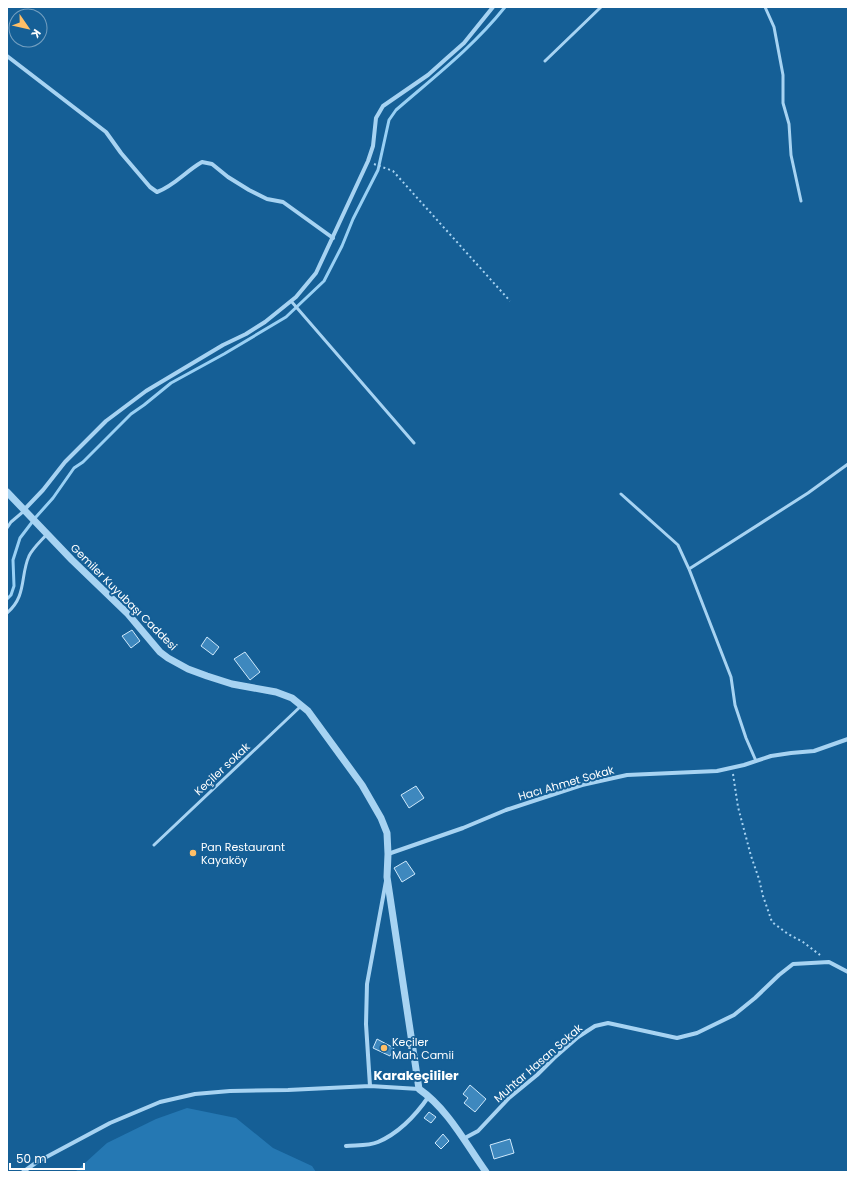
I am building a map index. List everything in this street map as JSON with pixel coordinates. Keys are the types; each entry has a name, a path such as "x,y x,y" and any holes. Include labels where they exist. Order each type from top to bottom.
{"street":[{"path":"25,512 65,462 106,421 146,391 223,345 266,322 292,302 316,273 333,238 368,161 373,146 376,118 383,106 428,75 464,43 493,7"},
{"path":"7,56 106,132 121,154 157,192 168,188 192,167 202,162 212,164 228,177 249,190 267,199 283,202 333,238"},
{"name":"Gemiler Kuyubaşı Caddesi","path":"7,492 77,565 128,614 160,652 168,658 188,669 207,676 232,684 276,692 292,698 308,711 375,805 387,833 388,854"},
{"name":"Hacı Ahmet Sokak","path":"388,854 463,828 506,810 582,785 627,775 717,771 771,756 814,751 848,740"},
{"path":"370,1086 366,1024 367,984 386,877 388,854"},
{"path":"386,877 419,1089"},
{"name":"Muhtar Hasan Sokak","path":"463,1140 478,1131 509,1098 537,1075 578,1036 595,1026 608,1023 676,1038 697,1033 734,1015 792,964 828,962 848,972"},
{"path":"23,1172 37,1162 110,1123 160,1102 195,1094 230,1091 370,1086 419,1089 429,1096 452,1123 486,1172"},
{"path":"346,1146 376,1143 399,1130 420,1109 429,1096"}],"lane":[{"path":"545,61 601,7"},
{"path":"765,7 774,27 783,75 784,103 789,124 792,155 801,202"},
{"path":"292,302 414,443"},
{"path":"689,569 808,493 848,464"},
{"path":"621,494 678,545 689,569 731,677 735,705 746,738 756,760"},
{"path":"7,528 11,522 25,512"},
{"path":"7,612 17,602 23,586 25,568 30,555 47,534"},
{"name":"Keçiler sokak","path":"154,845 302,706"}],"path":[{"path":"373,163 393,171 510,301"},
{"path":"732,768 738,807 759,879 762,896 772,922 788,934 803,942 828,962"}],"shaded area":[{"path":"187,1108 236,1118 273,1148 312,1166 316,1172 75,1172 107,1143 156,1119"}],"building":[{"path":"132,630 140,641 131,648 122,636"},
{"path":"207,637 219,647 213,655 201,646"},
{"path":"245,652 260,672 250,680 234,659"},
{"path":"416,786 424,798 409,808 401,795"},
{"path":"406,861 415,874 402,882 394,868"},
{"name":"Keçiler Mah. Camii","path":"377,1039 394,1048 390,1056 373,1048"},
{"path":"470,1085 486,1099 475,1112 464,1103 468,1098 463,1094"},
{"path":"429,1112 436,1117 431,1123 424,1118"},
{"path":"443,1134 449,1141 441,1149 435,1143"},
{"path":"510,1139 514,1153 494,1159 490,1145"}],"waterway":[{"path":"7,599 11,595 14,586 13,560 20,538 53,498 74,468 83,462 131,414 171,383 224,354 286,317 324,281 378,170 389,120 396,110 480,35 505,7"}],"place":[{"name":"Pan Restaurant Kayaköy","path":"193,853"},
{"name":"Keçiler Mah. Camii","path":"384,1048"}],"district":[{"name":"Karakeçililer","path":"416,1075"}]}
